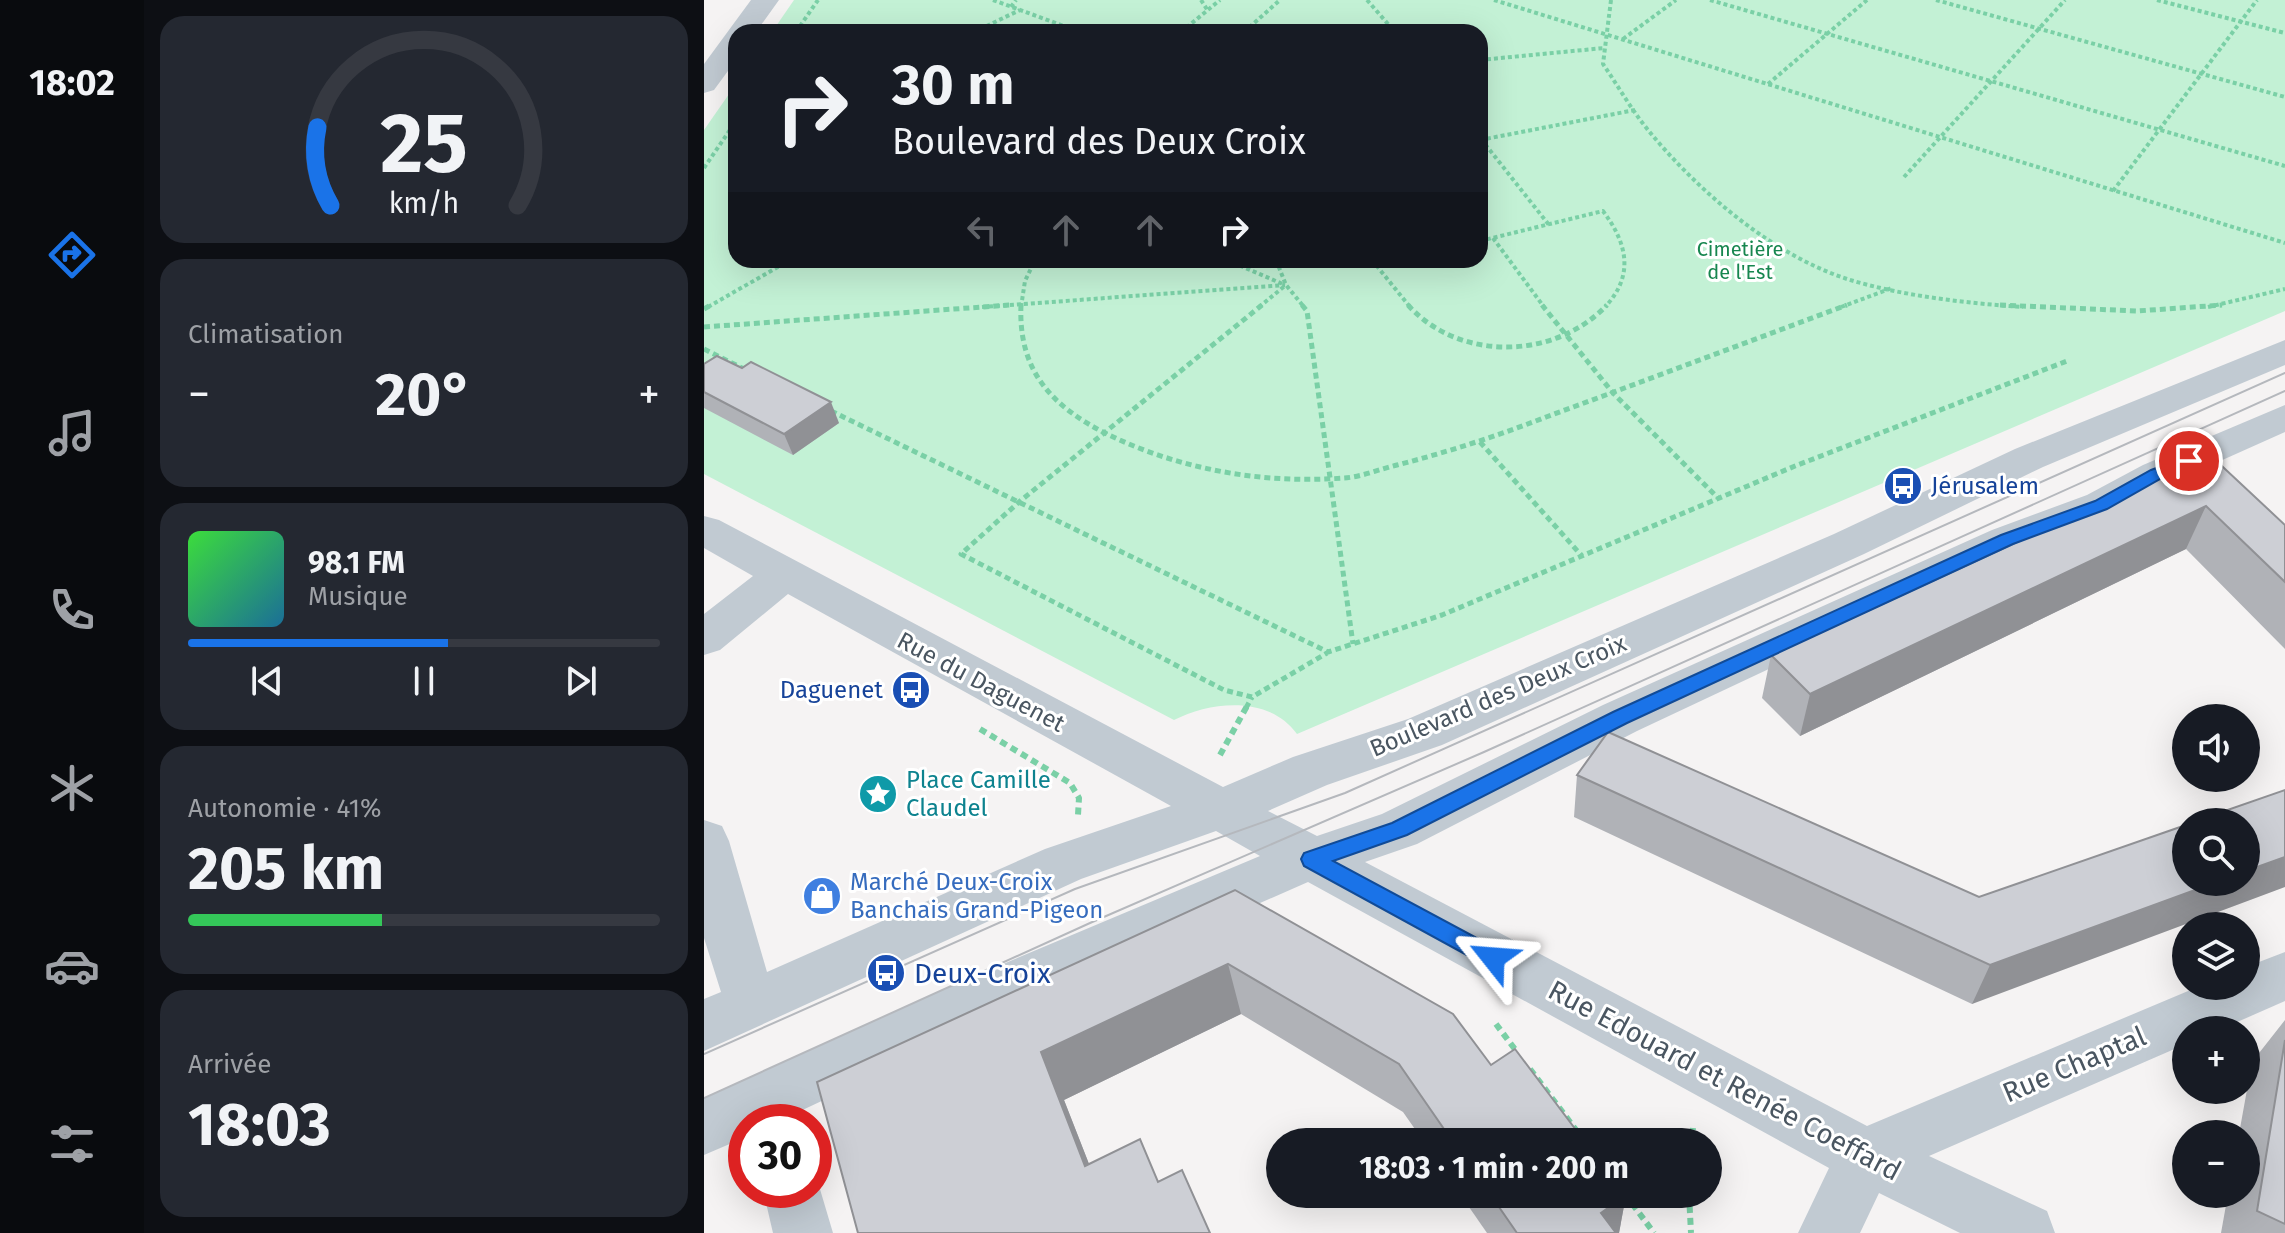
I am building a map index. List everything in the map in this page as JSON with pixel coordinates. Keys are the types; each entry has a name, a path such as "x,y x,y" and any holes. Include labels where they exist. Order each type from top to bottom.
{"street":[{"path":"748,24 765,0"},
{"path":"704,84 728,51"},
{"name":"Boulevard des Deux Croix","path":"704,1026 1063,864 1241,819 1310,771 1425,732 1849,544 2029,458 2119,423 2285,351"},
{"path":"783,1104 1101,947 1311,859 1399,829 1620,718 2007,540 2081,514 2157,474 2205,476 2285,417"},
{"name":"Rue du Daguenet","path":"704,530 1241,819"},
{"path":"704,638 783,575"},
{"name":"Rue Edouard et Renée Coeffard","path":"1241,819 1866,1157 2025,1233"},
{"path":"704,841 742,980"},
{"name":"Rue Chaptal","path":"1866,1157 1940,1121 2285,976"},
{"path":"704,1127 728,1121"},
{"path":"1828,1233 1866,1157"},
{"path":"797,1208 803,1233"}],"path":[{"path":"802,24 818,0"},
{"path":"993,0 1058,24"},
{"path":"1011,7 1016,0"},
{"path":"1201,0 1208,11"},
{"path":"1191,24 1220,0"},
{"path":"1253,24 1280,0"},
{"path":"1367,0 1388,24"},
{"path":"1494,0 2285,243"},
{"path":"1611,0 1603,64 1648,130 1701,184 1778,245 1841,276 1892,288 2032,309 2133,311 2192,308 2257,300 2285,289"},
{"path":"1623,39 1676,0"},
{"path":"1710,0 2285,166"},
{"path":"1768,85 1867,0"},
{"path":"1936,0 2285,97"},
{"path":"1904,177 2065,0"},
{"path":"2157,0 2285,33"},
{"path":"2113,191 2257,0"},
{"path":"991,24 1020,10"},
{"path":"1488,59 1604,48"},
{"path":"1488,138 1635,110"},
{"path":"704,168 728,133"},
{"path":"1488,149 1549,225"},
{"path":"1378,268 1401,302 1443,333 1474,343 1541,345 1566,337 1598,315 1621,293 1627,269 1621,232 1603,211 1488,239"},
{"path":"1493,238 1566,337 1613,393 1718,498"},
{"path":"704,309 776,268"},
{"path":"1030,268 1018,332 1035,379 1063,406 1105,434 1180,461 1228,473 1330,478 1347,478 1480,442 1892,288"},
{"path":"1246,268 1286,285"},
{"path":"1279,268 1286,285 1307,311 1353,644"},
{"path":"704,327 1286,285"},
{"path":"1252,697 1224,690 961,554 1019,502 1286,285"},
{"path":"704,349 752,373"},
{"path":"1220,755 1252,697 1328,652 1442,615 1718,498 2067,361"},
{"path":"822,407 1328,652"},
{"path":"1480,442 1582,556"},
{"path":"1496,1024 1574,1128"},
{"path":"1635,1208 1654,1233"},
{"path":"1690,1208 1691,1233"}],"green space":[{"name":"Cimetière de l'Est","path":"794,0 2285,0 2285,311 1297,734 1285,721 1271,713 1239,705 1205,709 1174,720 704,474 704,130 728,96 728,268 1488,268 1488,24 778,24"}],"building":[{"path":"717,356 742,368 751,362 831,402 784,434 704,392 704,364"},
{"path":"2209,454 2285,525 2285,582 2206,506 1810,694 1771,655"},
{"path":"1608,732 1979,897 2172,830 2172,896 2179,896 1990,965 1577,775"},
{"path":"2285,790 2285,857 2260,866 2260,808 2233,808"},
{"path":"1235,890 1453,1014 1491,1065 1515,1049 1574,1128 1443,1128 1399,1064 1228,964 1041,1052 1085,1166 1140,1139 1158,1182 1182,1170 1210,1233 858,1233 832,1137 832,1104 823,1104 817,1082"},
{"path":"2285,1040 2285,1224 2257,1211 2260,1208"},
{"path":"1500,1208 1608,1208 1601,1213 1616,1233 1517,1233"}],"tram line":[{"path":"704,1054 1075,889 1345,793 2285,373"},
{"path":"704,1098 1090,923 1484,752 2285,391"}],"place":[{"name":"Jérusalem","path":"1903,486"},
{"name":"Daguenet","path":"911,690"},
{"name":"Place Camille Claudel","path":"878,794"},
{"name":"Marché Deux-Croix Banchais Grand-Pigeon","path":"822,896"},
{"name":"Deux-Croix","path":"886,973"}],"route":[{"path":"1493,958 1311,859 1399,829 1620,718 2007,540 2101,505 2157,474 2189,461"}]}
